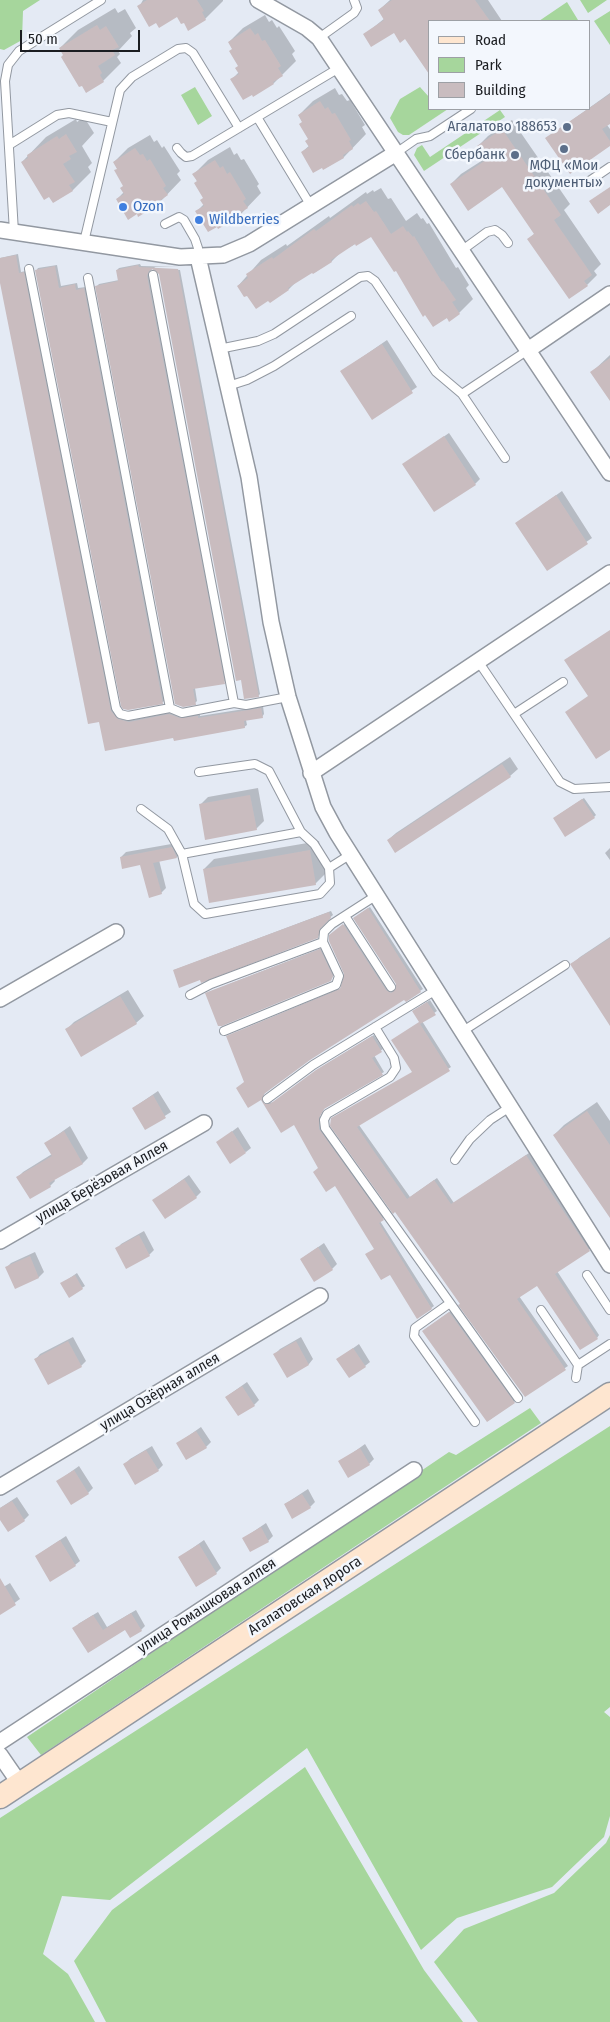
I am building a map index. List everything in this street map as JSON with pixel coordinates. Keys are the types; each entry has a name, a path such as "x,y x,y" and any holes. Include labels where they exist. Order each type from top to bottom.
{"main road":[{"name":"Агалатовская дорога","path":"0,1797 610,1394"}],"street":[{"path":"258,0 307,28 318,38 610,473"},
{"path":"7,231 180,257 223,255 248,244 396,153"},
{"path":"198,257 249,477 271,622 288,697 323,807 610,1265"},
{"path":"528,350 610,294"},
{"path":"311,774 610,572"},
{"path":"0,999 116,932"},
{"name":"улица Берёзовая Аллея","path":"0,1241 204,1123"},
{"name":"улица Озёрная аллея","path":"0,1487 320,1296"},
{"name":"улица Ромашковая аллея","path":"0,1742 414,1470"},
{"path":"0,1755 20,1784"}],"lane":[{"path":"7,231 9,145 5,81 8,65 19,51 101,0"},
{"path":"318,38 354,13 357,8 354,0"},
{"path":"84,242 120,90 132,77 178,49 186,48 193,53 239,128"},
{"path":"178,148 186,157 192,156 338,68"},
{"path":"396,153 416,140 430,136 469,110"},
{"path":"9,145 57,115 69,113 112,122"},
{"path":"257,117 311,206"},
{"path":"585,184 610,167"},
{"path":"165,224 179,217 184,220 195,240 198,248 198,257"},
{"path":"461,250 487,232 495,230 508,243"},
{"path":"28,269 116,708 120,714 128,716 170,708 182,713 234,703 246,705 288,697"},
{"path":"153,275 234,703"},
{"path":"219,349 258,341 274,334 360,278 368,276 376,280 436,372 462,394 505,458"},
{"path":"88,278 170,708"},
{"path":"228,386 247,380 274,366 351,316"},
{"path":"462,394 528,350"},
{"path":"478,661 560,782 574,789 610,786"},
{"path":"514,714 562,682"},
{"path":"141,809 168,829 182,854 194,904 205,914 320,894 330,883 329,868 314,844 301,832 269,771 255,764 199,772"},
{"path":"182,854 301,832"},
{"path":"329,868 351,854"},
{"path":"224,1031 336,984 339,976 323,942 324,932 332,924 377,895"},
{"path":"345,916 391,987"},
{"path":"190,995 211,984 323,942"},
{"path":"463,1031 565,965"},
{"path":"267,1099 313,1065 436,990"},
{"path":"375,1027 394,1058 396,1068 390,1077 327,1114 324,1120 325,1128 518,1398"},
{"path":"455,1160 470,1139 490,1120 510,1107"},
{"path":"586,1275 610,1310"},
{"path":"450,1303 415,1328 414,1336 475,1422"},
{"path":"541,1310 578,1365 576,1378"},
{"path":"578,1365 610,1344"}],"green space":[{"path":"0,0 40,0 23,11 22,40 4,50 0,49"},
{"path":"580,0 607,0 588,13"},
{"path":"567,2 578,20 540,20"},
{"path":"610,11 610,45 594,21"},
{"path":"195,87 212,116 198,125 181,95"},
{"path":"420,87 428,96 428,110 446,110 409,135 403,135 398,132 390,118 400,99"},
{"path":"500,110 505,117 424,171 414,155 417,148 422,145 430,157"},
{"path":"530,1408 541,1423 41,1755 27,1737 449,1452 456,1455"},
{"path":"610,1426 610,1707 604,1712 610,1717 610,1816 604,1837 552,1887 457,1918 421,1950 307,1748 110,1900 62,1896 43,1954 68,1974 95,2022 0,2022 0,1818"},
{"path":"305,1767 424,1970 463,2022 106,2022 74,1961 112,1910"},
{"path":"610,1835 610,2022 478,2022 434,1962 464,1929 554,1893 606,1843"}],"building":[{"path":"147,0 197,0 204,11 202,12 206,20 188,31 184,23 181,24 177,17 159,28 156,23 149,27 137,6"},
{"path":"392,0 475,0 489,20 428,20 428,73 405,39 400,43 394,33 371,47 363,34 384,20 378,10"},
{"path":"97,25 100,30 106,26 119,47 112,50 115,55 98,66 104,82 86,93 82,86 79,87 61,57 63,55 59,48"},
{"path":"250,28 255,35 258,33 262,41 265,40 281,66 278,68 283,76 253,97 252,95 243,100 230,79 239,74 235,68 238,66 229,51 232,49 228,42"},
{"path":"610,94 610,124 602,129 610,141 610,146 570,174 545,138 586,110 590,110 590,108"},
{"path":"320,101 325,109 328,107 332,114 335,113 351,140 349,141 353,149 343,155 344,158 323,170 322,168 313,173 301,152 309,147 305,141 308,139 299,124 302,122 298,115"},
{"path":"502,129 561,215 554,220 592,275 584,281 588,286 569,299 527,239 534,234 502,187 468,211 450,184 486,160 477,146"},
{"path":"66,134 77,152 69,156 71,159 63,164 75,182 69,185 73,191 53,203 49,197 44,200 21,162 28,158 27,155 57,136 59,139"},
{"path":"135,148 140,155 143,154 147,161 150,159 166,186 163,188 168,195 158,202 159,204 138,217 137,214 128,220 116,199 124,194 120,188 123,186 114,170 117,169 113,162"},
{"path":"215,160 220,168 223,166 227,174 230,172 246,199 243,201 248,208 238,214 239,217 218,229 217,227 208,232 195,211 204,206 200,200 203,198 194,183 197,181 192,174"},
{"path":"610,187 610,205 598,214 589,201"},
{"path":"366,201 374,212 376,211 391,234 403,226 407,232 414,236 442,282 456,300 452,302 460,314 449,322 447,318 433,327 425,315 423,317 396,271 394,272 371,237 356,246 355,244 331,260 332,262 288,288 289,290 270,303 268,301 256,309 247,296 244,297 237,286 248,278 246,274 272,257 273,259 314,229 316,231 352,205 353,207 358,203 360,205"},
{"path":"16,255 19,273 24,272 111,711 118,719 129,722 169,714 180,718 198,716 198,718 261,708 263,718 244,721 245,728 174,741 173,738 105,751 99,722 88,724 0,283 0,258"},
{"path":"138,265 139,267 178,269 259,697 244,699 241,680 236,681 159,274 152,269 147,276 225,684 193,689 196,705 183,707 175,704 95,286 118,281 116,270"},
{"path":"55,266 59,288 75,284 76,290 84,288 163,704 128,710 123,709 121,706 35,270"},
{"path":"382,344 413,393 372,420 340,371"},
{"path":"610,358 610,401 590,372"},
{"path":"444,436 476,485 434,512 402,464"},
{"path":"556,495 588,544 547,571 515,523"},
{"path":"610,630 610,750 596,759 565,712 588,696 564,660"},
{"path":"502,764 511,777 395,853 387,840"},
{"path":"250,795 257,830 205,840 199,804"},
{"path":"582,799 595,818 565,837 553,818"},
{"path":"172,847 177,858 153,863 162,894 149,898 140,865 122,869 120,857"},
{"path":"310,850 316,885 209,903 203,869"},
{"path":"368,908 421,992 406,1002 404,1000 310,1060 264,1094 262,1100 265,1104 270,1104 316,1070 372,1036 382,1052 372,1058 383,1075 324,1109 319,1118 319,1129 384,1220 379,1223 432,1309 417,1319 390,1275 381,1280 365,1254 374,1249 335,1186 326,1192 313,1172 318,1168 294,1125 281,1133 261,1100 248,1108 236,1088 244,1082 226,1036 340,989 344,974 329,941 329,935 343,924 386,990 391,993 394,991 396,984 353,918"},
{"path":"329,912 331,918 320,929 318,938 201,983 200,980 179,988 173,970"},
{"path":"610,938 610,1026 570,964"},
{"path":"320,949 333,976 331,981 218,1026 205,993"},
{"path":"120,996 137,1024 81,1057 65,1029"},
{"path":"427,1002 436,1015 420,1024 450,1071 357,1127 407,1199 434,1180 451,1204 526,1155 590,1251 555,1274 598,1339 580,1350 537,1286 517,1299 566,1370 525,1397 458,1305 460,1304 395,1212 393,1214 330,1126 331,1118 412,1072 391,1040 419,1022 412,1011"},
{"path":"153,1095 166,1118 145,1130 132,1108"},
{"path":"587,1111 610,1145 610,1218 553,1135"},
{"path":"64,1131 83,1164 49,1183 51,1187 30,1199 16,1177 52,1156 44,1143"},
{"path":"232,1131 246,1153 230,1164 216,1142"},
{"path":"184,1179 197,1198 165,1219 152,1200"},
{"path":"139,1235 150,1256 126,1269 115,1248"},
{"path":"318,1247 333,1270 314,1282 300,1259"},
{"path":"30,1256 39,1278 15,1289 5,1267"},
{"path":"75,1275 83,1289 69,1298 60,1283"},
{"path":"449,1312 515,1403 487,1422 422,1331"},
{"path":"68,1341 82,1367 48,1385 34,1359"},
{"path":"296,1341 309,1365 287,1378 273,1354"},
{"path":"353,1348 366,1367 349,1378 336,1359"},
{"path":"242,1386 255,1406 238,1416 225,1397"},
{"path":"196,1431 207,1448 186,1460 176,1443"},
{"path":"360,1448 370,1465 348,1478 338,1461"},
{"path":"146,1450 159,1471 135,1485 123,1464"},
{"path":"74,1470 89,1494 71,1505 56,1481"},
{"path":"302,1494 311,1508 292,1519 284,1504"},
{"path":"12,1501 25,1521 8,1532 0,1520 0,1508"},
{"path":"261,1527 269,1542 250,1552 242,1538"},
{"path":"60,1540 76,1566 50,1582 35,1556"},
{"path":"199,1544 217,1574 196,1587 178,1557"},
{"path":"0,1578 16,1605 0,1615"},
{"path":"131,1613 142,1631 130,1638 125,1630 88,1653 72,1628 93,1615 103,1630"}],"place":[{"name":"Агалатово 188653","path":"567,127"},
{"name":"МФЦ «Мои документы»","path":"564,149"},
{"name":"Сбербанк","path":"515,155"},
{"name":"Ozon","path":"123,207"},
{"name":"Wildberries","path":"199,220"}]}
